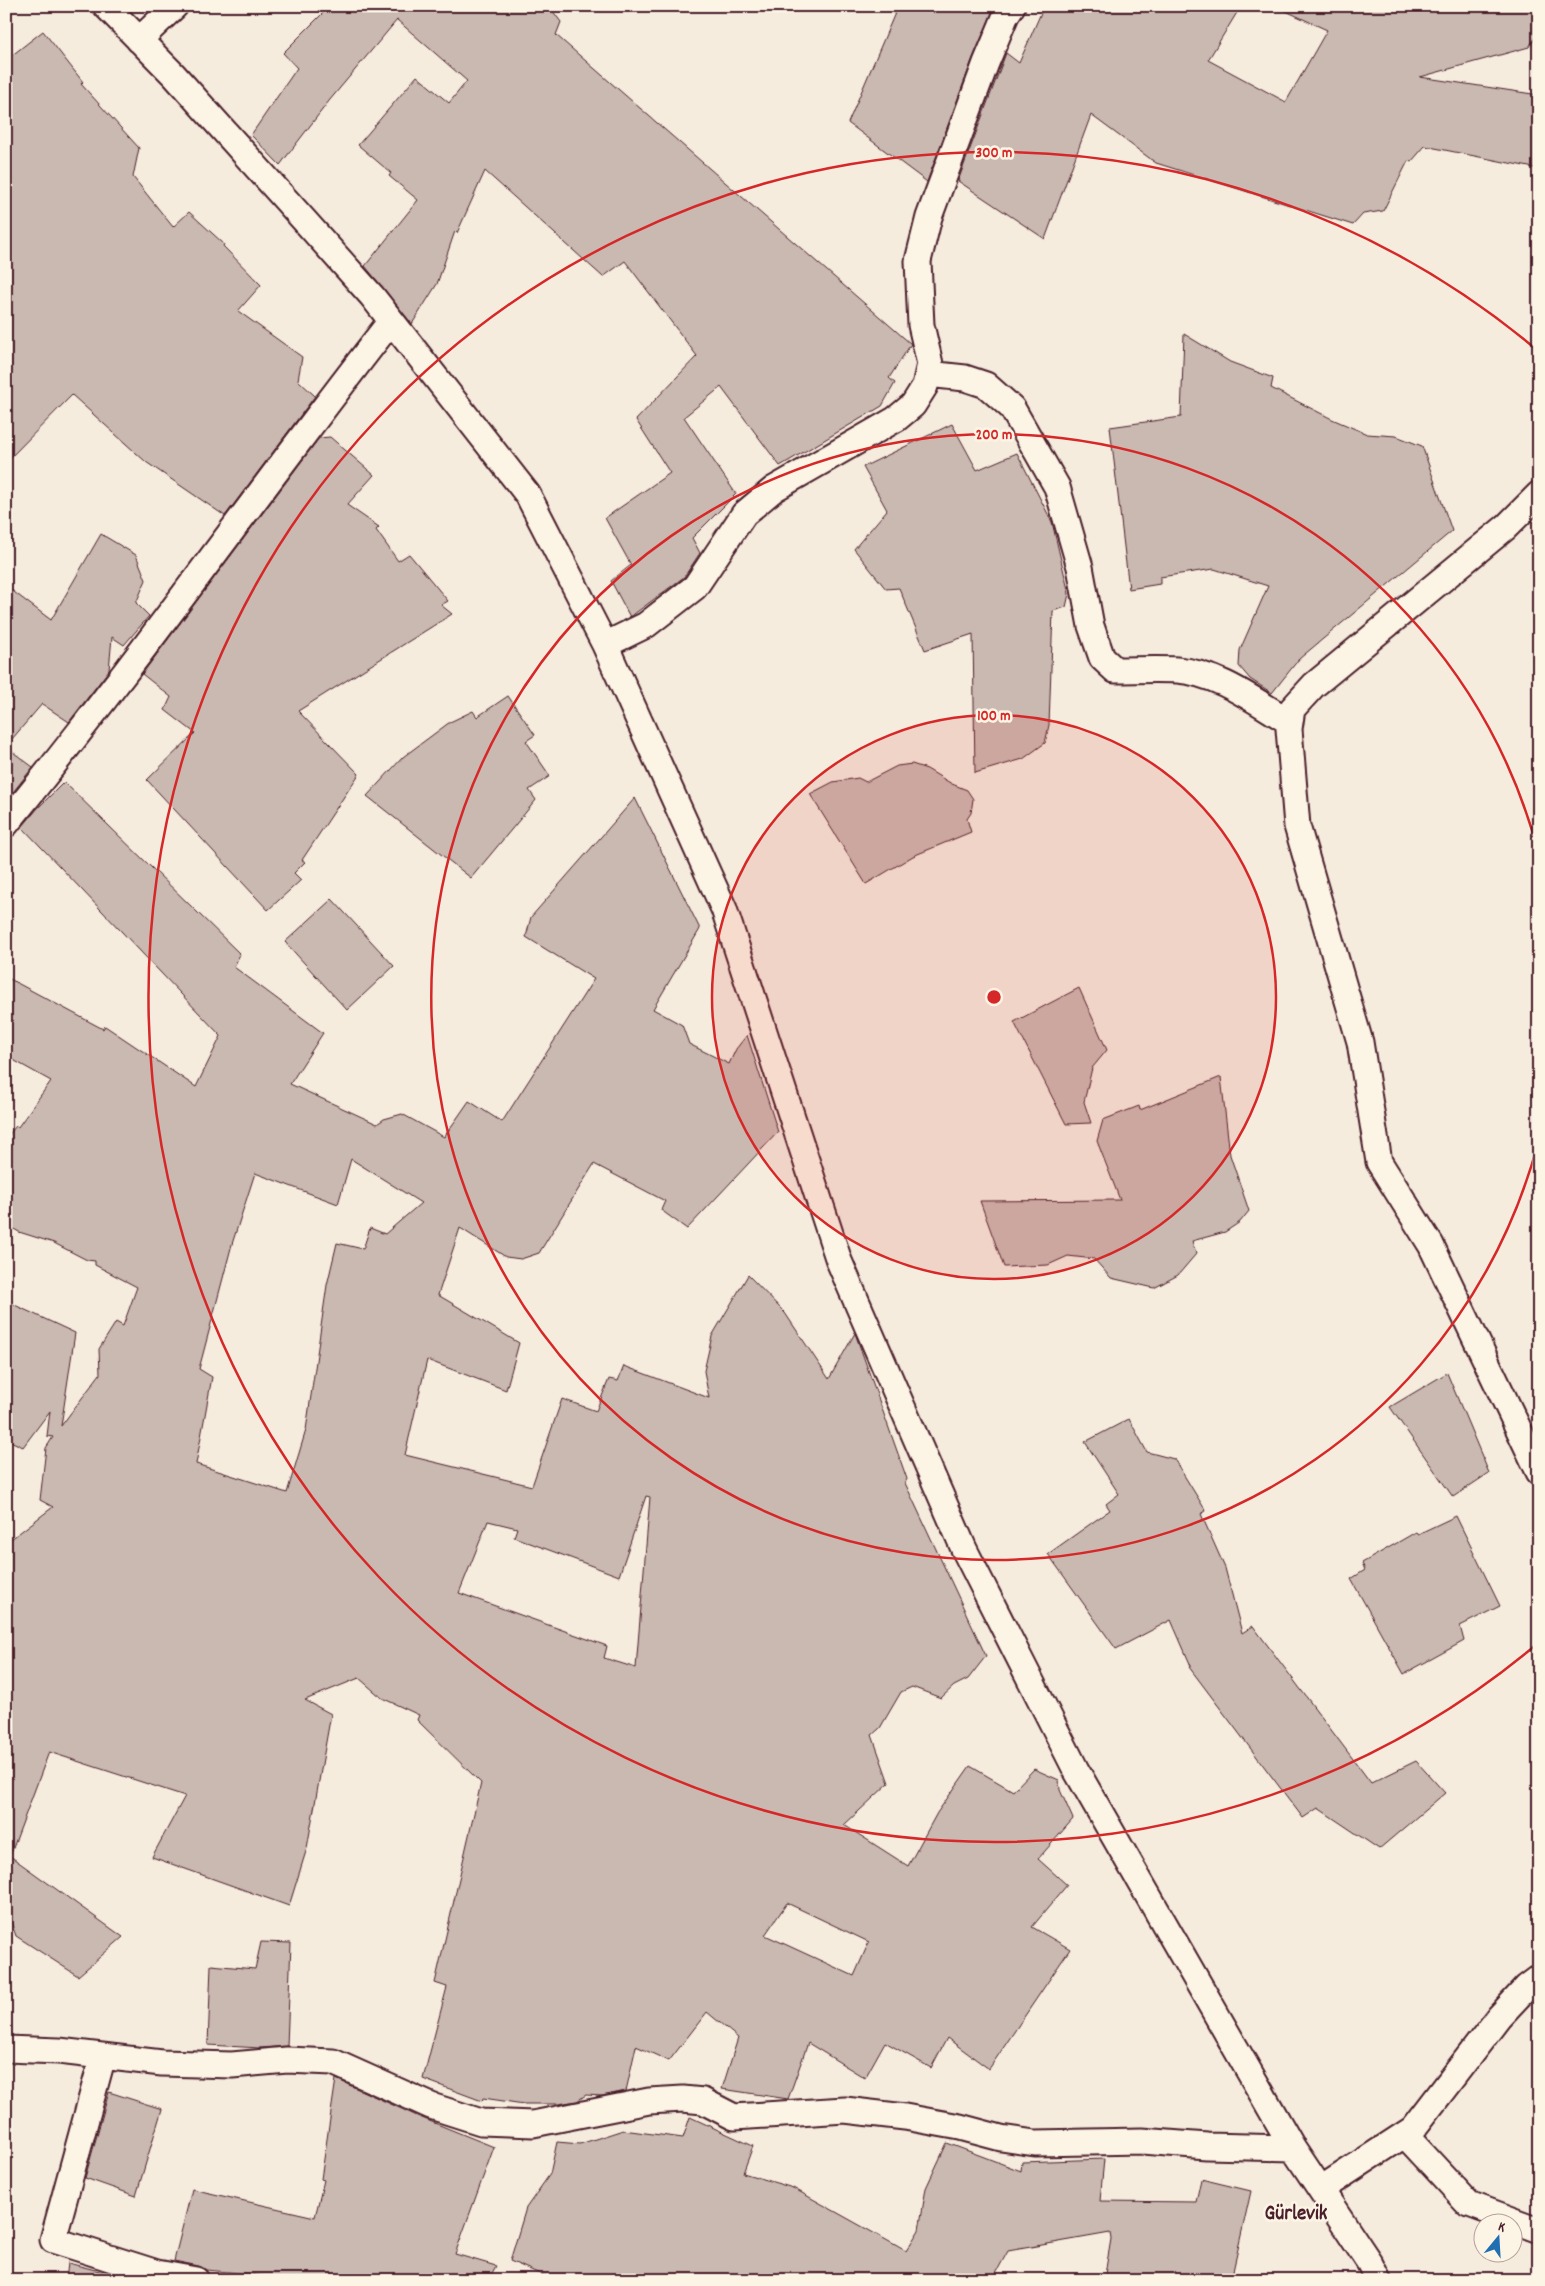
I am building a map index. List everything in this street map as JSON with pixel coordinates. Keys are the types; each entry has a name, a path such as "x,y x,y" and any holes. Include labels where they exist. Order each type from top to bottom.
{"street":[{"path":"106,6 174,76 372,296 528,494 605,645 724,909 839,1261 964,1549 1076,1770 1293,2148 1378,2280"},
{"path":"139,40 175,6"},
{"path":"605,645 646,625 695,587 744,514 774,489 896,419 913,405 926,386 930,364 922,325 918,260 929,217 986,62 1006,15 1012,6"},
{"path":"6,824 87,725 300,438 391,321"},
{"path":"928,374 965,378 986,385 1012,408 1057,487 1080,567 1091,626 1102,658 1115,670 1179,670 1205,676 1233,688 1290,722"},
{"path":"1539,494 1506,527 1314,685 1292,709 1290,722 1297,826 1360,1042 1380,1162 1431,1245 1539,1472"},
{"path":"1321,2189 1414,2129 1499,2017 1527,1987 1539,1978"},
{"path":"6,2049 103,2056 162,2063 222,2065 287,2060 333,2062 431,2106 481,2122 533,2124 649,2101 683,2099 703,2101 734,2117 845,2110 905,2116 960,2127 1001,2138 1035,2143 1142,2141 1207,2146 1293,2148"},
{"path":"103,2056 53,2240 157,2273 196,2280"},
{"path":"1405,2135 1469,2204 1539,2230"}],"building":[{"path":"330,6 549,6 561,22 556,35 911,344 889,378 895,383 882,406 780,466 721,387 684,417 736,494 692,538 700,553 684,577 630,617 611,581 631,565 605,518 670,473 636,420 697,356 625,261 603,277 485,171 457,233 455,231 437,284 412,324 365,266 418,200 389,176 391,173 358,145 417,76 449,103 467,81 397,20 329,101 280,165 251,135 297,68 283,53"},
{"path":"898,6 995,6 973,58 927,182 848,123"},
{"path":"1044,6 1241,6 1208,60 1286,102 1327,30 1275,6 1539,6 1539,32 1529,47 1420,77 1539,95 1539,169 1425,146 1411,162 1408,161 1383,211 1363,214 1353,225 1156,163 1091,115 1045,239 958,181 1006,53 1019,63"},
{"path":"43,31 83,82 81,84 139,148 133,177 173,227 189,212 224,244 223,246 261,285 238,311 302,357 298,380 315,396 225,516 146,462 72,395 6,462 6,60"},
{"path":"1184,334 1230,362 1273,378 1271,388 1332,419 1367,434 1396,436 1422,446 1452,531 1299,659 1272,693 1250,679 1239,666 1240,650 1268,586 1214,569 1160,577 1160,584 1129,589 1110,427 1181,417"},
{"path":"952,424 977,470 1017,453 1052,522 1069,594 1066,607 1053,611 1049,725 1045,743 1023,759 975,773 973,634 925,650 899,588 886,589 854,549 887,510 863,467"},
{"path":"330,437 374,475 347,505 379,527 376,530 398,561 409,554 448,601 441,605 452,614 298,711 359,774 302,860 305,862 294,873 301,880 268,910 147,780 195,733 165,710 171,697 142,674 319,438"},
{"path":"101,534 136,555 146,580 136,603 149,616 124,645 112,637 109,670 69,722 42,704 6,746 6,586 51,620"},
{"path":"508,696 535,735 526,741 550,776 529,790 536,800 471,878 367,796 403,757 450,722 473,711 477,717"},
{"path":"6,747 33,767 6,801"},
{"path":"912,764 927,769 952,784 967,790 973,799 971,813 967,819 971,832 913,856 866,884 810,794 833,782 858,778 866,782 897,766"},
{"path":"64,782 240,954 234,967 323,1033 290,1084 377,1124 384,1119 402,1114 444,1137 469,1101 502,1122 594,979 526,937 531,917 635,798 700,929 653,1009 682,1025 689,1044 729,1064 736,1049 747,1035 778,1132 687,1229 661,1210 665,1201 594,1164 539,1253 521,1259 506,1257 460,1228 438,1295 519,1343 506,1390 427,1360 405,1455 532,1486 562,1399 596,1411 609,1379 618,1381 624,1366 709,1398 704,1371 712,1336 748,1275 785,1313 829,1379 855,1333 907,1479 905,1483 986,1656 968,1679 954,1686 941,1698 912,1687 901,1692 880,1728 872,1735 889,1783 844,1825 908,1866 937,1813 970,1766 1013,1791 1034,1769 1059,1780 1060,1790 1073,1819 1038,1859 1067,1885 1032,1927 1070,1949 989,2069 947,2038 931,2068 885,2042 865,2078 808,2043 788,2099 722,2089 738,2038 707,2012 669,2061 636,2046 626,2091 602,2096 586,2095 577,2101 558,2104 524,2104 483,2098 482,2101 423,2079 447,1987 435,1983 481,1783 417,1720 419,1715 382,1698 359,1678 305,1700 331,1714 307,1848 289,1906 152,1857 185,1796 49,1752 10,1856 123,1937 78,1976 16,1936 6,1908 6,1543 53,1507 40,1500 46,1448 53,1437 47,1436 50,1411 23,1447 6,1439 6,1301 75,1333 61,1426 100,1374 99,1349 116,1322 123,1326 137,1287 95,1265 95,1261 87,1260 54,1243 19,1232 6,1224 6,1138 16,1126 18,1127 51,1081 6,1056 6,977 103,1029 105,1026 196,1087 221,1036 22,827","holes":["351,1159 421,1203 385,1234 370,1228 363,1249 337,1243 327,1285 306,1430 287,1493 196,1464 212,1377 199,1369 232,1244 255,1173 338,1204","646,1496 650,1497 636,1668 604,1658 607,1646 459,1593 488,1521 517,1528 514,1537 619,1576","787,1903 869,1942 854,1976 765,1935"]},
{"path":"332,899 394,966 347,1010 285,942"},
{"path":"1079,988 1107,1050 1092,1068 1084,1102 1091,1123 1066,1124 1014,1022"},
{"path":"1221,1077 1230,1155 1249,1211 1240,1222 1225,1232 1192,1241 1196,1254 1178,1275 1154,1288 1111,1278 1094,1259 1068,1256 1048,1265 1004,1267 980,1201 1120,1200 1097,1141 1103,1120 1139,1106 1140,1110"},
{"path":"1447,1373 1489,1473 1453,1497 1390,1407"},
{"path":"1129,1419 1147,1452 1174,1459 1206,1511 1201,1514 1225,1568 1242,1633 1253,1626 1371,1783 1416,1761 1445,1793 1379,1849 1318,1808 1303,1818 1189,1667 1191,1666 1171,1620 1116,1649 1048,1554 1110,1510 1106,1504 1119,1494 1085,1442"},
{"path":"1456,1516 1500,1606 1460,1626 1464,1641 1404,1674 1351,1579 1365,1570 1362,1563 1416,1532 1418,1534"},
{"path":"261,1942 291,1943 287,2046 260,2048 208,2045 211,1965 255,1969"},
{"path":"336,2079 417,2116 494,2147 455,2254 496,2266 488,2280 283,2280 251,2274 206,2270 199,2266 174,2261 192,2189 315,2217 324,2180 321,2179"},
{"path":"109,2092 162,2109 136,2196 85,2178"},
{"path":"690,2117 753,2146 743,2173 793,2188 906,2251 919,2230 926,2188 947,2143 1021,2171 1022,2162 1104,2159 1100,2201 1196,2202 1201,2179 1251,2191 1231,2280 1104,2280 1111,2239 1110,2233 1008,2251 992,2280 554,2280 510,2261 526,2208 550,2174 557,2142 580,2144 623,2130 683,2138"},
{"path":"68,2263 115,2275 114,2280 66,2280"}],"district":[{"name":"Gürlevik","path":"1296,2215"}]}
